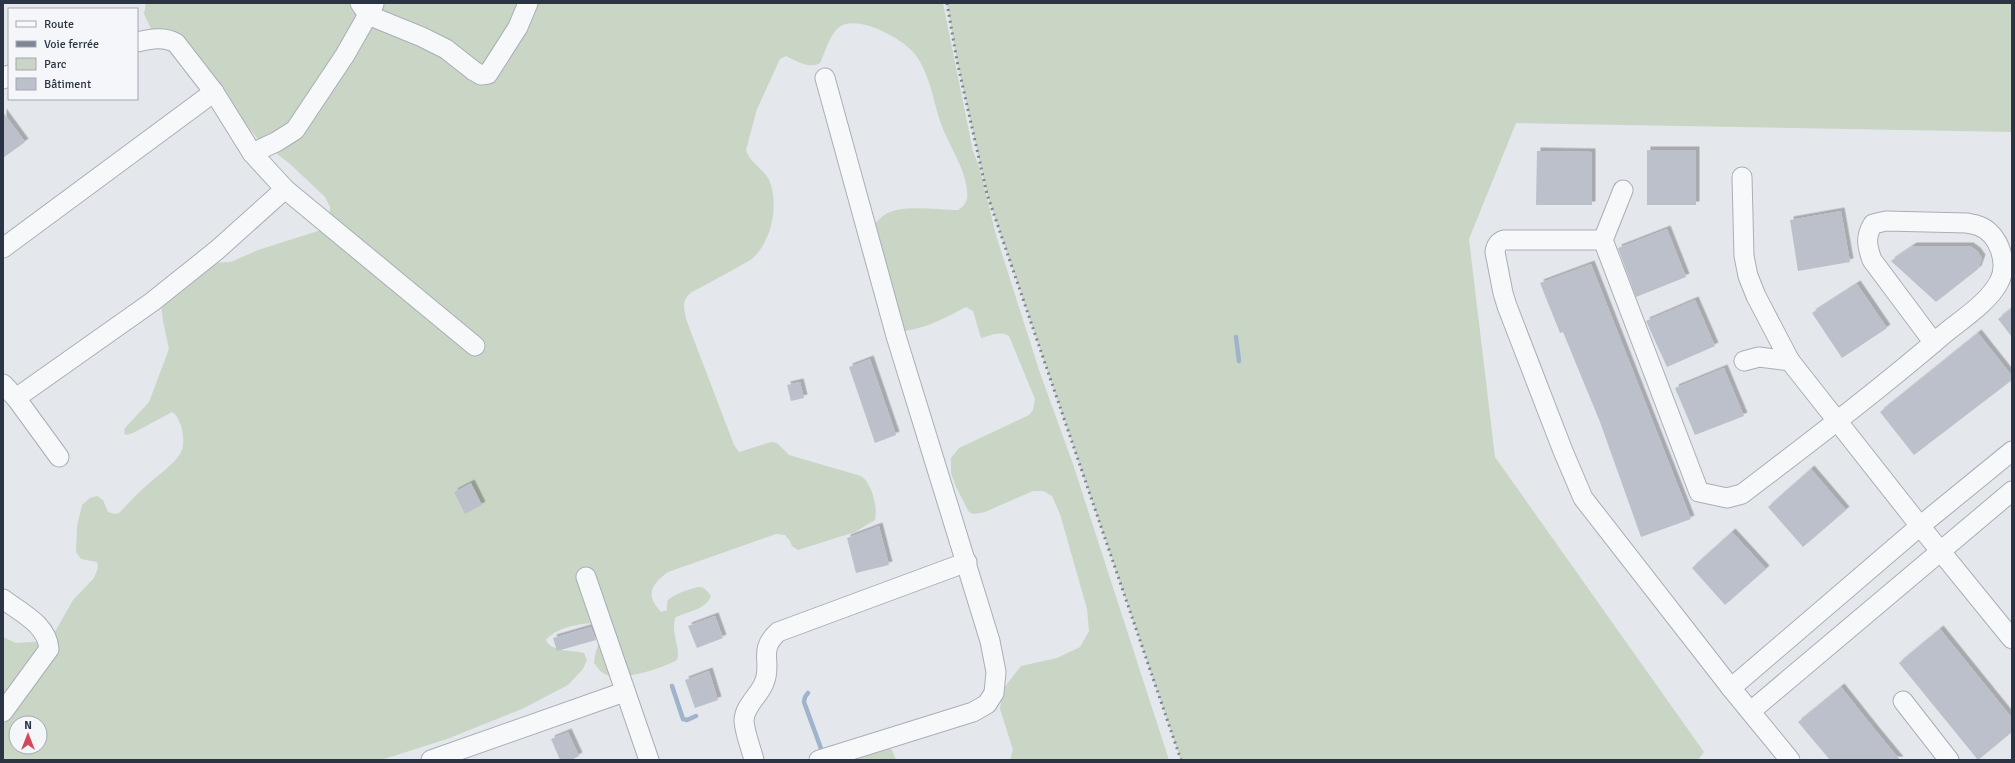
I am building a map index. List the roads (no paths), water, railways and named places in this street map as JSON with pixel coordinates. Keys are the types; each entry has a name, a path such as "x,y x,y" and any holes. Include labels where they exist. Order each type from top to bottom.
{"street":[{"path":"252,153 276,142 295,130 345,55 367,7 446,49 481,75 488,74 518,27 528,3"},
{"path":"138,42 157,38 168,39 176,43 214,92 252,153 285,189 475,346"},
{"path":"819,760 973,712 987,704 994,693 996,672 990,642 967,562 896,336 825,78"},
{"path":"3,248 214,92"},
{"path":"1742,177 1744,256 1748,276 1756,296 1790,361 1920,526 2012,639"},
{"path":"16,398 152,302 217,250 285,189"},
{"path":"1623,190 1602,240 1700,492 1727,498 1742,494 1838,421 1934,343 1989,296 2000,282 2003,268 2001,251 1992,234 1980,226 1967,223 1886,221 1873,224 1867,234 1867,247 1872,260 1934,343"},
{"path":"1602,240 1504,240 1499,242 1496,246 1495,252 1502,293 1563,451 1584,498 1731,688 1790,760"},
{"path":"1744,361 1759,357 1790,361"},
{"path":"3,384 16,398 59,457"},
{"path":"1731,688 1920,526 2012,451"},
{"path":"1751,711 1940,550 2012,491"},
{"path":"754,760 744,721 745,713 764,683 766,673 766,650 770,640 778,632 967,562"},
{"path":"586,577 648,760"},
{"path":"3,599 42,628 48,641 48,649 3,712"},
{"path":"431,760 624,692"},
{"path":"1903,701 1949,760"}],"waterway":[{"path":"1236,337 1239,361"},
{"path":"672,686 683,719 687,720 696,716"},
{"path":"808,693 804,702 823,754"}],"railway":[{"path":"947,3 957,61 987,194 1181,760"}]}
